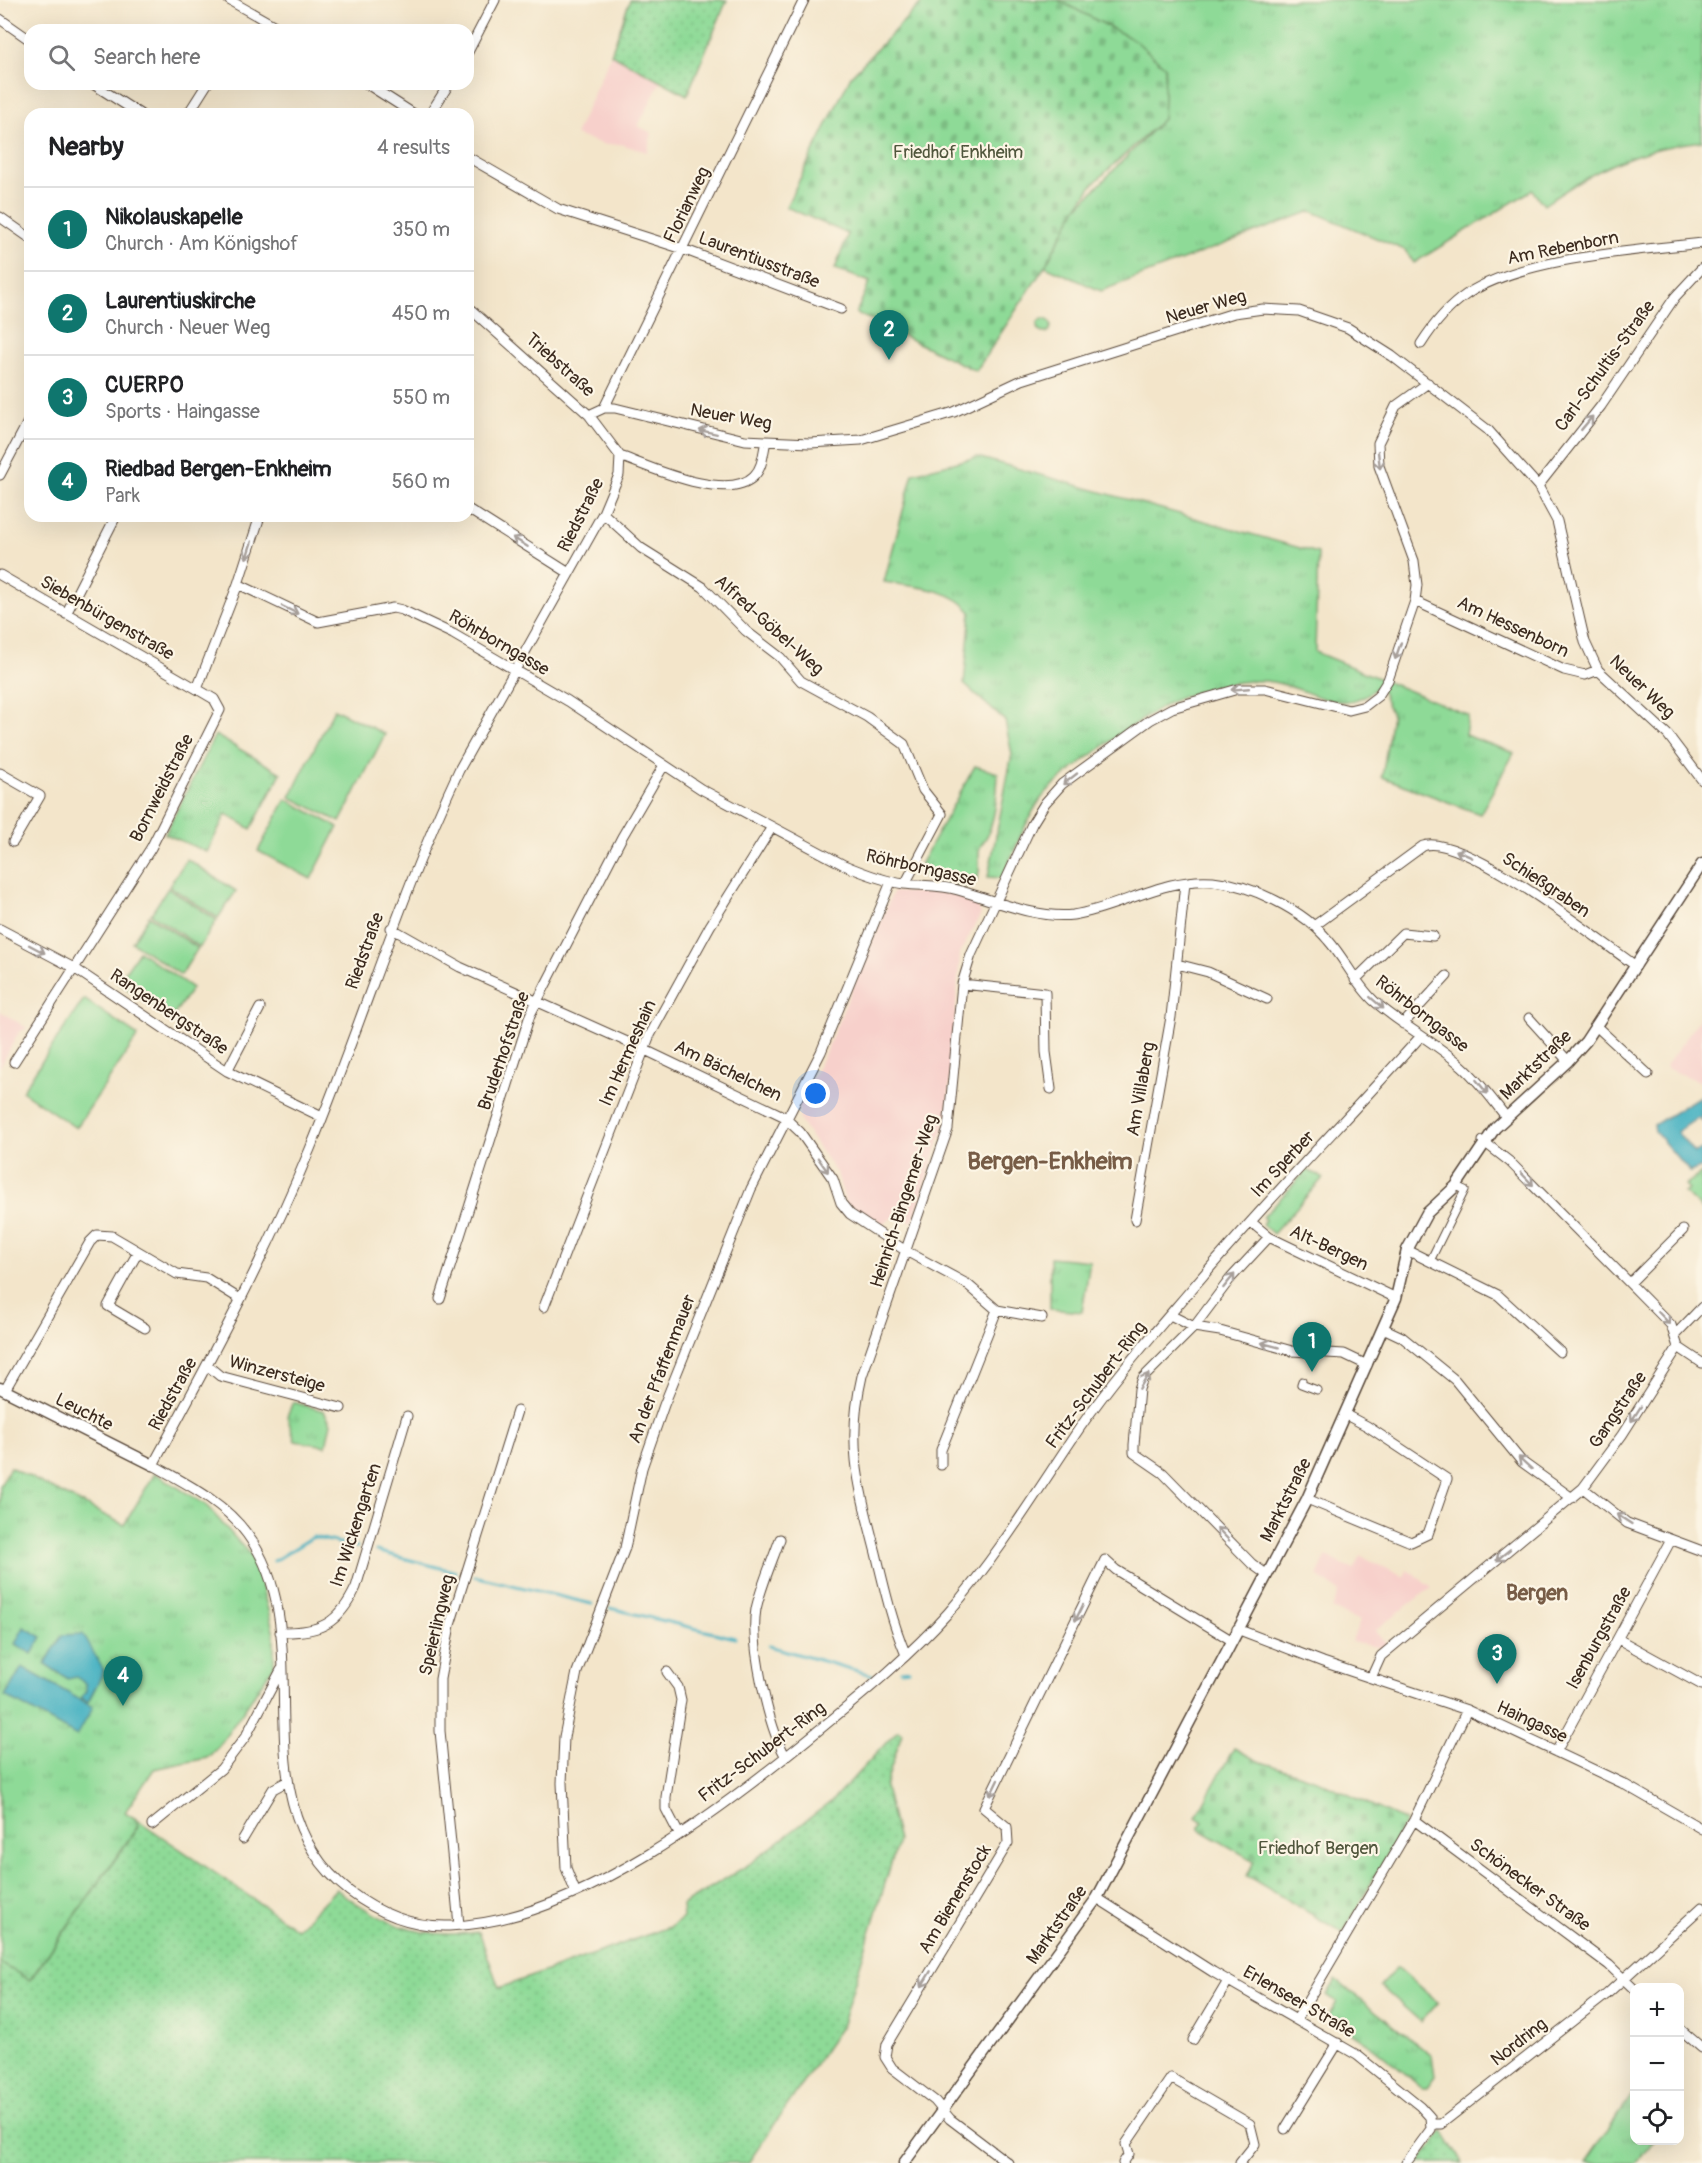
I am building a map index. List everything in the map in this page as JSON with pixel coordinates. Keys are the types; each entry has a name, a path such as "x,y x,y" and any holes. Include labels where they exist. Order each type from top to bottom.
{"street":[{"path":"229,0 271,24"},
{"path":"474,40 495,0"},
{"name":"Florianweg","path":"604,408 804,0"},
{"path":"0,19 24,36"},
{"path":"102,90 131,108"},
{"path":"192,108 203,90"},
{"path":"377,90 405,108"},
{"path":"434,108 445,90"},
{"name":"Laurentiusstraße","path":"474,160 558,209 662,245 683,249 841,309"},
{"path":"0,217 24,234"},
{"name":"Am Rebenborn","path":"1421,344 1442,316 1465,296 1502,277 1604,254 1702,243"},
{"name":"Carl-Schultis-Straße","path":"1538,486 1601,406 1675,297 1702,268"},
{"name":"Neuer Weg","path":"604,408 615,408 745,440 841,442 888,434 954,412 1022,380 1234,313 1263,309 1299,311 1348,328 1374,342 1488,430 1538,486 1557,520 1585,642 1598,670 1668,735 1702,780"},
{"name":"Triebstraße","path":"474,312 589,415 620,456"},
{"name":"Heinrich-Bingemer-Weg","path":"906,1655 889,1605 856,1473 853,1433 855,1406 862,1376 951,1119 962,984 970,955 997,902 1028,832 1045,803 1062,784 1130,734 1172,708 1205,696 1238,689 1265,689 1340,709 1355,710 1378,696 1388,680 1415,601 1417,575 1379,466 1378,443 1396,406 1428,383"},
{"path":"589,415 604,408"},
{"path":"0,475 24,429"},
{"path":"620,456 697,483 733,484 747,481 756,473 766,441"},
{"name":"Riedstraße","path":"153,1465 208,1366 274,1230 322,1117 415,867 455,779 603,513 619,476 620,456"},
{"path":"474,513 569,573"},
{"name":"Alfred-Göbel-Weg","path":"603,513 641,548 703,586 746,631 780,657 801,681 867,717 906,747 923,790 942,814 905,884"},
{"path":"66,614 113,522"},
{"path":"197,689 238,584 258,522"},
{"name":"Siebenbürgenstraße","path":"0,575 197,689"},
{"name":"Röhrborngasse","path":"238,584 318,622 393,608 402,610 453,634 516,670 701,789 844,865 891,882 957,890 1040,913 1073,915 1185,883 1215,882 1249,891 1314,926 1336,950 1355,980 1376,1002 1460,1064 1478,1081 1506,1117"},
{"name":"Am Hessenborn","path":"1415,601 1564,670 1585,675 1598,670"},
{"name":"Bornweidstraße","path":"14,1062 151,848 218,716 219,704 197,689"},
{"name":"Bruderhofstraße","path":"440,1299 537,1000 622,837 664,765"},
{"path":"0,773 40,796 13,842"},
{"name":"Im Hermeshain","path":"544,1307 643,1049 710,926 772,827"},
{"name":"Schießgraben","path":"1314,926 1423,846 1436,843 1470,856 1526,887 1636,966"},
{"name":"Marktstraße","path":"904,2163 1097,1898 1307,1499 1396,1298 1407,1250 1427,1213 1456,1186 1483,1141 1568,1061 1596,1026 1702,864"},
{"name":"An der Pfaffenmauer","path":"575,1892 566,1868 562,1783 564,1737 577,1672 626,1548 642,1468 661,1414 751,1189 821,1052 891,882"},
{"name":"Am Villaberg","path":"1135,1220 1177,964 1185,883"},
{"name":"Am Bächelchen","path":"391,928 460,967 537,1000 775,1112 800,1132 833,1179 845,1209 906,1251 967,1284 997,1310"},
{"name":"Rangenbergstraße","path":"0,929 74,968 227,1071 322,1117"},
{"path":"1355,980 1403,933 1433,936"},
{"path":"1177,964 1208,972 1267,999"},
{"path":"1403,1024 1447,976"},
{"path":"962,984 1045,993 1046,1052 1051,1089"},
{"path":"227,1071 260,1008"},
{"path":"1529,1017 1568,1061"},
{"path":"1596,1026 1648,1074"},
{"name":"Im Sperber","path":"1170,1316 1251,1222 1421,1036"},
{"path":"1483,1141 1510,1162 1671,1325 1678,1347 1702,1363"},
{"path":"1430,1261 1465,1190 1456,1186"},
{"name":"Alt-Bergen","path":"1251,1222 1269,1237 1396,1298"},
{"path":"1630,1283 1683,1230"},
{"path":"2,1389 93,1238 106,1234 177,1274 206,1278 240,1299"},
{"path":"1266,1574 1252,1564 1163,1473 1134,1453 1139,1389 1143,1378 1194,1327 1230,1279 1269,1237"},
{"path":"1407,1250 1498,1295 1560,1352"},
{"path":"138,1252 108,1306 145,1328"},
{"path":"1675,1335 1702,1307"},
{"path":"941,1465 941,1450 997,1310 1041,1318"},
{"path":"1170,1316 1194,1327 1220,1331 1292,1351 1344,1354 1367,1365"},
{"name":"Fritz-Schubert-Ring","path":"153,1465 210,1498 248,1534 268,1571 276,1599 280,1632 288,1781 297,1818 312,1849 344,1887 374,1908 396,1917 434,1926 459,1926 508,1917 575,1892 679,1834 786,1757 906,1655 950,1610 1038,1493 1077,1433 1170,1316"},
{"path":"1383,1328 1402,1338 1455,1380 1522,1462 1572,1498"},
{"name":"Gangstraße","path":"1371,1678 1381,1656 1583,1488 1622,1435 1678,1347"},
{"name":"Winzersteige","path":"208,1366 220,1376 341,1408"},
{"path":"1302,1381 1301,1384 1317,1390"},
{"name":"Leuchte","path":"2,1389 153,1465"},
{"name":"Speierlingweg","path":"459,1926 440,1731 440,1679 455,1606 517,1411"},
{"path":"1307,1499 1411,1542 1428,1534 1447,1479 1367,1426 1346,1415"},
{"name":"Im Wickengarten","path":"280,1632 304,1632 319,1628 333,1620 345,1606 356,1587 407,1416"},
{"path":"1583,1488 1628,1523 1702,1551"},
{"path":"780,1539 757,1608 754,1627 776,1738 786,1757"},
{"name":"Isenburgstraße","path":"1556,1752 1671,1540"},
{"name":"Am Bienenstock","path":"944,2110 888,2063 885,2057 887,2044 1008,1843 1007,1827 984,1808 1105,1560 1116,1570 1231,1640"},
{"name":"Haingasse","path":"1237,1629 1467,1710 1622,1783 1702,1829"},
{"path":"1618,1639 1702,1685"},
{"path":"152,1825 221,1769 246,1736 282,1669"},
{"path":"667,1672 681,1695 666,1797 666,1809 679,1834"},
{"path":"1297,2019 1414,1820 1467,1710"},
{"path":"243,1839 273,1789 288,1781"},
{"name":"Schönecker Straße","path":"1414,1820 1610,1965 1625,1979"},
{"name":"Erlenseer Straße","path":"1097,1898 1228,1981 1338,2043 1386,2077 1420,2106 1430,2117 1432,2124"},
{"name":"Nordring","path":"1432,2124 1441,2124 1449,2118 1625,1979 1702,1907"},
{"path":"1625,1979 1630,1984"},
{"path":"1193,2040 1228,1981"},
{"path":"1684,2033 1702,2049"},
{"path":"1285,2128 1338,2043"},
{"path":"1123,2163 1129,2154 1126,2144 1171,2078 1250,2124 1255,2144 1240,2163"},
{"path":"944,2110 950,2119 1008,2163"},
{"path":"1406,2163 1429,2134 1432,2124"}],"shaded area":[{"path":"611,54 661,81 638,126 652,133 647,152 620,144 606,145 575,135"},
{"path":"893,892 957,893 974,901 981,914 960,953 947,1117 913,1222 895,1216 881,1225 846,1204 837,1174 800,1121 798,1106 825,1053"},
{"path":"0,1011 27,1028 19,1032 0,1067"},
{"path":"1702,1015 1702,1082 1668,1069 1666,1066"},
{"path":"1326,1556 1354,1570 1361,1556 1404,1577 1407,1570 1432,1587 1375,1630 1387,1645 1383,1648 1351,1642 1360,1621 1332,1609 1339,1591 1317,1576"}],"green space":[{"path":"630,0 727,0 687,95 611,54"},
{"name":"Friedhof Enkheim","path":"924,0 1058,0 1136,41 1165,67 1163,119 1093,184 1076,209 1045,266 976,371 856,313 870,282 835,269 848,234 786,207 851,76"},
{"path":"1058,0 1702,0 1702,141 1658,149 1618,162 1582,180 1544,205 1532,190 1414,263 1405,250 1311,211 1101,291 1045,266 1076,209 1163,119 1165,67 1136,41"},
{"path":"1044,319 1049,321 1051,326 1049,331 1044,333 1039,331 1037,326 1039,321"},
{"path":"977,457 1318,553 1315,652 1468,715 1465,735 1514,753 1480,814 1382,777 1392,715 1379,685 1365,696 1351,701 1337,701 1281,684 1265,681 1241,682 1201,690 1167,704 1080,763 1040,800 1024,828 1002,878 988,877 1012,754 1005,721 964,684 971,612 953,597 943,593 884,582 913,473"},
{"path":"334,709 385,734 340,822 290,797"},
{"path":"215,735 281,773 251,829 226,814 207,852 165,834"},
{"path":"975,766 998,773 993,819 979,851 976,881 968,887 926,879 920,871 921,863"},
{"path":"286,799 338,827 311,879 258,851"},
{"path":"187,859 236,891 218,918 169,886"},
{"path":"168,888 217,920 200,947 151,914"},
{"path":"149,916 198,948 181,975 132,942"},
{"path":"139,951 192,988 171,1019 118,982"},
{"path":"84,999 138,1036 76,1128 22,1091"},
{"path":"1307,1170 1323,1178 1273,1234 1262,1224 1265,1220 1263,1217"},
{"path":"1702,1173 1702,1209 1684,1193 1688,1190 1685,1185"},
{"path":"1050,1257 1090,1261 1082,1312 1050,1309"},
{"path":"293,1402 324,1411 331,1423 326,1446 295,1441 287,1416"},
{"path":"10,1467 124,1525 155,1473 206,1505 255,1560 274,1633 274,1666 219,1746 207,1758 154,1769 125,1812 136,1819 138,1826 29,1981 0,1963 0,1486"},
{"path":"898,1730 902,1733 885,1787 898,1841 841,2027 748,2163 0,2163 0,1963 30,1980 138,1827 136,1819 297,1929 336,1889 371,1912 403,1927 438,1934 479,1932 499,1988 672,1926 683,1918 682,1905 748,1865 833,1800"},
{"name":"Friedhof Bergen","path":"1234,1748 1258,1761 1319,1781 1406,1821 1343,1933 1247,1876 1254,1861 1199,1829 1203,1822 1196,1817"},
{"path":"1397,1967 1438,2003 1421,2022 1380,1986"},
{"path":"1336,1980 1432,2056 1435,2076 1427,2087 1422,2087 1366,2042 1328,2017 1337,2002 1327,1995"},
{"path":"1630,2098 1630,2145 1650,2145 1637,2163 1585,2163"},
{"path":"1443,2131 1463,2163 1419,2163"}],"water":[{"path":"1700,1096 1702,1121 1699,1117 1677,1132 1694,1153 1702,1149 1702,1167 1690,1172 1655,1132 1654,1125"},
{"path":"24,1627 42,1637 32,1654 15,1644"},
{"path":"83,1634 104,1671 88,1702 81,1698 86,1691 86,1684 76,1677 68,1679 45,1664 62,1635"},
{"path":"22,1667 93,1707 77,1736 5,1696"}],"waterway":[{"path":"274,1561 313,1537 357,1547"},
{"path":"376,1551 456,1572"},
{"path":"474,1576 592,1604"},
{"path":"610,1608 735,1638"},
{"path":"769,1646 872,1675"},
{"path":"901,1671 909,1670"}],"place":[{"name":"Laurentiuskirche","path":"889,360"},
{"name":"Nikolauskapelle","path":"1312,1372"},
{"name":"CUERPO","path":"1497,1684"},
{"name":"Riedbad Bergen-Enkheim","path":"123,1706"}],"district":[{"name":"Bergen-Enkheim","path":"1050,1161"},
{"name":"Bergen","path":"1537,1593"}]}
